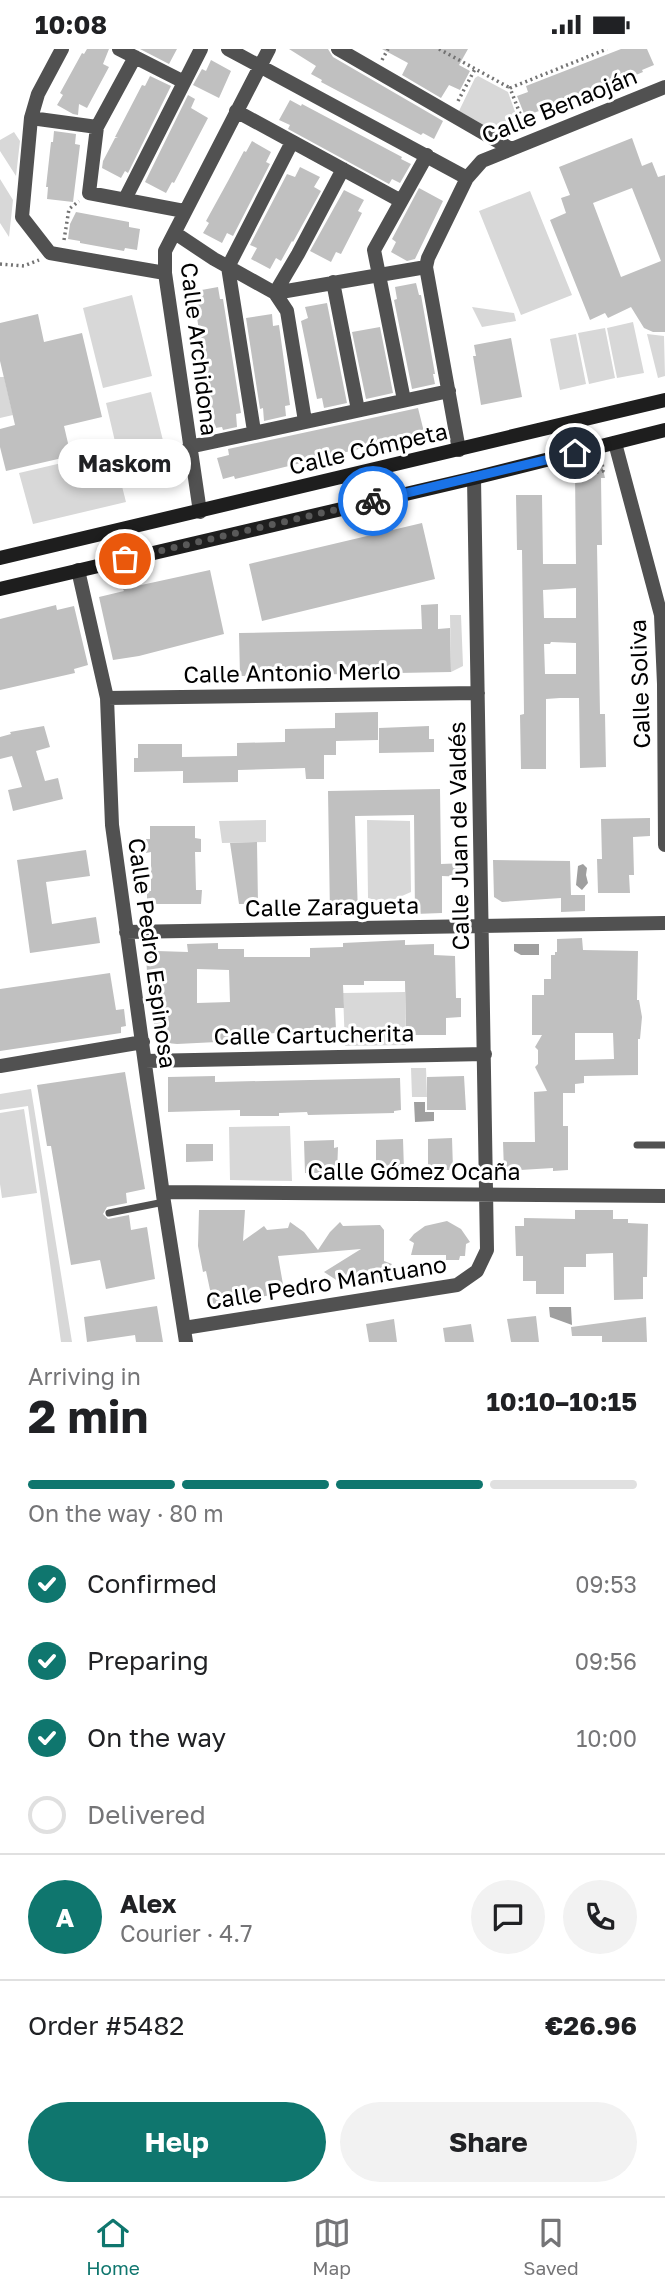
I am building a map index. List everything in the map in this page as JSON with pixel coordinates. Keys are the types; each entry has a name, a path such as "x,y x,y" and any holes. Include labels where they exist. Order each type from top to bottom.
{"main road":[{"name":"Calle Cómpeta","path":"0,558 665,400"},
{"path":"0,589 474,478 665,430"}],"street":[{"path":"62,49 38,95 31,118 22,217 50,253 165,273"},
{"path":"120,49 184,82"},
{"path":"125,199 201,49"},
{"path":"228,49 467,178"},
{"name":"Calle Archidona","path":"200,512 165,273 165,251 269,49"},
{"path":"338,49 511,149"},
{"path":"135,57 97,127 89,193 184,211"},
{"name":"Calle Benaoján","path":"426,267 467,178 482,161 665,87"},
{"path":"236,111 401,201"},
{"path":"31,118 97,127"},
{"path":"254,431 228,267 292,142"},
{"path":"404,400 374,250 427,155"},
{"path":"275,293 343,169"},
{"path":"175,233 275,293 287,311 305,421"},
{"path":"275,293 426,267 459,450"},
{"path":"333,282 358,410"},
{"path":"190,447 254,431 449,391"},
{"name":"Calle Soliva","path":"615,443 663,615 665,845"},
{"name":"Calle Juan de Valdés","path":"474,478 486,1194"},
{"name":"Calle Pedro Espinosa","path":"78,570 107,698 112,825 185,1335"},
{"name":"Calle Antonio Merlo","path":"107,698 478,693"},
{"name":"Calle Zaragueta","path":"126,932 665,923"},
{"path":"0,1066 143,1042"},
{"name":"Calle Cartucherita","path":"145,1061 485,1054"},
{"name":"Calle Gómez Ocaña","path":"164,1197 486,1194 665,1196"},
{"name":"Calle Pedro Mantuano","path":"185,1335 457,1286 477,1271 487,1250 486,1194"}],"lane":[{"path":"637,1145 665,1145"},
{"path":"109,1213 164,1197"}],"path":[{"path":"439,49 510,88 531,142"},
{"path":"510,88 607,49"},
{"path":"451,114 475,69"},
{"path":"64,244 69,209 89,193"},
{"path":"0,264 24,266 44,257"},
{"path":"564,478 603,471"}],"shaded area":[{"path":"478,76 508,92 519,123 492,130 459,111"},
{"path":"14,132 20,141 16,176 0,151 0,140"},
{"path":"0,179 13,200 9,237 0,223"},
{"path":"530,191 572,295 521,315 479,211"},
{"path":"132,295 152,376 103,388 83,308"},
{"path":"472,307 514,313 516,321 482,327"},
{"path":"633,322 644,373 617,378 607,328"},
{"path":"605,328 615,378 589,384 578,333"},
{"path":"576,334 586,384 560,390 550,339"},
{"path":"647,334 664,336 665,376 658,378"},
{"path":"0,377 4,377 13,415 0,418"},
{"path":"151,392 170,469 124,480 106,403"},
{"path":"113,451 126,502 33,524 19,473"},
{"path":"450,615 461,615 463,666 451,672"},
{"path":"266,820 266,842 222,843 219,821"},
{"path":"367,820 410,821 411,892 386,903 368,898"},
{"path":"583,864 587,868 588,883 582,890 576,885 578,866"},
{"path":"514,944 539,944 539,955 521,955 514,951"},
{"path":"405,992 406,1045 345,1046 343,993"},
{"path":"411,1068 426,1068 427,1097 412,1097"},
{"path":"31,1089 72,1342 61,1342 28,1106 0,1110 0,1094"},
{"path":"414,1102 425,1102 425,1112 434,1112 434,1121 415,1122"},
{"path":"24,1109 37,1193 2,1198 0,1113"},
{"path":"290,1126 292,1181 230,1180 229,1127"},
{"path":"549,1307 571,1307 572,1325 550,1317"}],"building":[{"path":"87,49 109,49 103,64 109,67 87,108 79,104 78,115 57,105 63,95 60,93 82,53"},
{"path":"140,49 177,49 169,64"},
{"path":"289,49 328,49 333,57 443,121 434,139 423,133 421,135 321,82 322,80 311,74 316,66"},
{"path":"382,49 468,49 459,65 470,71 460,90 449,85 441,98 402,75 408,63"},
{"path":"621,49 647,49 654,65 612,85 525,116 517,96 528,92 526,86"},
{"path":"211,60 231,71 219,98 193,85 202,69 206,71"},
{"path":"150,76 171,86 128,173 125,171 121,178 102,168 103,161 115,138 118,138 115,137 142,85 145,86"},
{"path":"188,95 195,99 191,108 208,118 166,193 145,182"},
{"path":"290,100 402,157 401,159 411,164 400,183 392,179 389,184 288,129 290,125 279,120"},
{"path":"54,131 76,134 75,144 80,145 73,202 47,199 46,187"},
{"path":"632,138 642,166 652,162 658,177 665,175 665,332 653,332 644,328 631,307 608,318 605,313 590,320 550,220 566,213 561,198 570,195 559,167","holes":["632,188 661,261 621,277 593,203"]},
{"path":"252,141 271,152 266,162 270,164 233,236 227,233 222,243 203,233 209,223 206,221"},
{"path":"300,167 320,177 314,187 321,191 281,261 276,258 270,269 251,259 257,248 250,245 287,174 295,177"},
{"path":"419,188 443,201 415,259 407,261 391,252 396,242 392,239"},
{"path":"344,190 364,200 358,211 362,213 341,254 336,252 331,262 310,251"},
{"path":"76,212 129,222 129,227 140,229 137,250 125,248 124,251 68,239 70,224"},
{"path":"416,283 421,295 435,384 412,389 394,300 397,299 395,287"},
{"path":"218,287 220,299 223,299 241,413 236,414 237,427 223,430 222,427 215,428 213,415 211,416 195,303 198,303 196,291"},
{"path":"327,303 347,403 324,408 322,398 317,399 301,321 308,318 305,307"},
{"path":"38,314 44,342 82,333 102,417 64,426 71,456 6,471 0,447 0,429 15,425 0,361 0,323"},
{"path":"272,314 273,326 279,325 290,405 285,406 286,416 264,421 246,318"},
{"path":"380,327 393,393 366,399 352,332"},
{"path":"511,338 522,397 481,405 473,356 476,356 474,345"},
{"path":"418,408 424,432 235,479 234,476 223,479 217,458 229,455 228,449"},
{"path":"602,465 605,478 601,478 602,545 597,545 600,714 605,714 606,767 580,768 579,698 560,698 546,699 546,769 521,769 520,715 524,714 522,550 517,550 516,495 542,495 543,564 576,564 575,471","holes":["576,588 576,618 544,618 543,590","576,643 576,674 545,674 544,644"]},
{"path":"422,523 435,579 262,621 249,564"},
{"path":"210,570 224,634 113,660 99,597 124,591 123,589"},
{"path":"438,604 438,629 450,628 451,672 240,676 239,633 422,629 421,605"},
{"path":"56,605 57,610 74,606 88,665 74,669 75,673 0,690 0,619"},
{"path":"378,712 378,740 336,741 336,755 324,755 324,779 306,779 305,768 238,770 238,782 183,783 183,771 134,772 138,744 182,744 182,757 237,756 237,743 285,742 285,729 335,728 335,713"},
{"path":"44,726 50,747 36,751 45,781 58,778 63,799 13,811 8,790 22,787 12,756 0,759 0,737 11,734 10,732"},
{"path":"429,726 429,739 434,739 434,752 379,753 379,728"},
{"path":"440,789 441,864 466,863 466,877 442,876 442,913 415,914 414,815 355,816 358,915 330,915 328,791"},
{"path":"650,818 650,836 633,837 634,875 629,875 630,893 598,893 597,859 602,859 601,819"},
{"path":"150,826 195,826 195,838 201,839 201,852 195,852 196,890 202,890 201,904 147,904 147,891 151,891 151,852 146,853 146,839 150,839"},
{"path":"257,842 258,904 239,904 230,843"},
{"path":"86,850 90,876 46,882 52,924 96,917 100,943 30,953 17,860"},
{"path":"493,860 570,861 571,895 585,895 585,911 561,912 561,898 502,902 494,897"},
{"path":"582,938 583,950 638,951 637,1000 642,1017 638,1039 638,1075 584,1076 584,1083 575,1084 575,1093 563,1093 563,1126 568,1126 568,1170 553,1171 553,1168 504,1171 503,1142 535,1142 534,1092 547,1091 535,1067 538,1064 538,1050 535,1047 542,1035 532,1035 532,995 544,995 544,979 551,979 551,955 557,952 557,939","holes":["575,1033 613,1033 614,1059 575,1060"]},
{"path":"405,940 405,945 434,944 434,955 455,956 456,998 461,998 461,1017 446,1018 446,1035 406,1035 405,981 364,981 364,985 343,985 344,1008 335,1008 336,1030 327,1033 302,1033 302,1030 237,1034 237,1041 177,1044 167,1043 167,1032 154,1032 154,1004 158,1004 158,971 147,972 146,955 157,955 157,951 188,952 187,944 218,943 218,949 244,949 244,957 310,957 310,948 343,947 343,943","holes":["197,969 229,970 230,1002 197,1003"]},
{"path":"110,973 116,1010 124,1009 126,1026 121,1027 121,1033 0,1051 0,989"},
{"path":"125,1072 145,1189 126,1193 127,1203 107,1207 103,1214 108,1219 129,1215 131,1230 147,1227 155,1279 106,1289 100,1260 71,1265 51,1146 47,1146 37,1085"},
{"path":"215,1076 215,1082 400,1078 401,1110 394,1113 279,1113 279,1116 240,1116 240,1110 168,1112 168,1077"},
{"path":"464,1076 466,1110 427,1110 427,1077"},
{"path":"452,1138 453,1170 428,1170 428,1139"},
{"path":"403,1139 404,1171 376,1171 376,1140"},
{"path":"334,1140 334,1148 338,1147 337,1173 305,1173 304,1141"},
{"path":"186,1144 213,1144 213,1161 186,1162"},
{"path":"199,1210 245,1210 243,1241 264,1226 267,1230 288,1228 290,1222 304,1232 318,1250 340,1222 343,1226 380,1225 384,1230 384,1261 392,1264 377,1283 374,1278 341,1283 324,1272 361,1249 278,1256 284,1290 276,1291 276,1294 260,1297 259,1294 213,1304 198,1246"},
{"path":"575,1210 613,1210 613,1219 628,1219 628,1223 648,1224 647,1277 643,1277 643,1299 614,1300 613,1253 586,1254 586,1267 564,1267 564,1294 536,1294 536,1281 523,1281 523,1256 516,1256 515,1226 524,1226 524,1218 575,1219"},
{"path":"447,1221 461,1229 470,1242 466,1244 465,1256 460,1256 459,1260 446,1260 446,1255 411,1255 414,1243 409,1240 414,1234 425,1226"},
{"path":"157,1306 163,1342 136,1342 135,1335 87,1342 84,1317"},
{"path":"536,1316 539,1342 511,1342 507,1319"},
{"path":"646,1317 647,1342 602,1342 602,1336 572,1336 571,1327"},
{"path":"394,1319 397,1342 369,1342 366,1324"},
{"path":"471,1324 474,1342 445,1342 443,1328"}],"way so far":[{"path":"125,559 373,501"}],"place":[{"name":"Maskom","path":"125,559"}],"route":[{"path":"373,501 575,453"}]}
